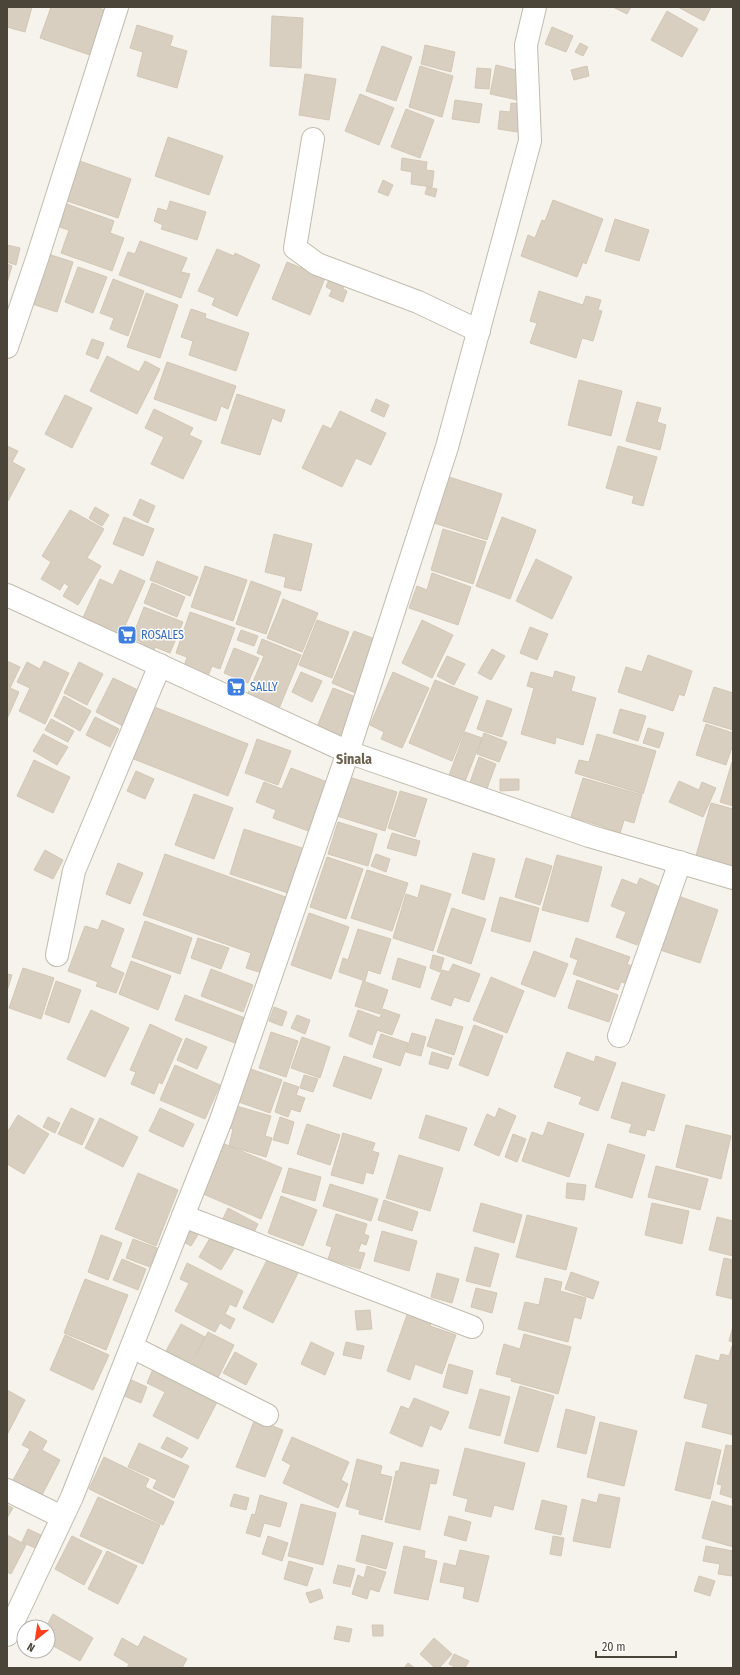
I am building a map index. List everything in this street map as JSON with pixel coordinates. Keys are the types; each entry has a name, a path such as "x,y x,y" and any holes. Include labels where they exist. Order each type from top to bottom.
{"street":[{"path":"7,347 37,259 117,7"},
{"path":"7,1635 72,1497 221,1120 348,752 447,447 530,141 526,45 535,7"},
{"path":"313,139 295,248 317,264 418,302 479,331"},
{"path":"7,595 348,752 589,836 733,878"},
{"path":"57,955 74,871 160,665"},
{"path":"619,1036 680,862"},
{"path":"183,1216 472,1327"},
{"path":"132,1347 267,1415"},
{"path":"7,1490 62,1517"}],"building":[{"path":"7,7 32,7 25,32 7,27"},
{"path":"51,7 96,7 105,10 90,55 40,38"},
{"path":"613,7 631,7 627,14"},
{"path":"678,7 711,7 704,21"},
{"path":"667,11 698,29 682,57 651,40"},
{"path":"272,16 303,18 301,68 270,66"},
{"path":"137,25 173,36 170,46 187,51 177,88 137,76 143,52 130,48"},
{"path":"552,27 573,36 566,52 545,44"},
{"path":"580,43 588,47 583,56 575,52"},
{"path":"425,45 455,52 451,72 421,64"},
{"path":"382,46 412,57 396,101 366,91"},
{"path":"496,65 524,72 518,100 490,94"},
{"path":"420,66 453,76 442,117 409,107"},
{"path":"587,66 589,76 574,80 571,70"},
{"path":"477,68 491,69 489,89 475,88"},
{"path":"305,74 336,79 329,120 299,115"},
{"path":"360,94 394,108 379,145 345,131"},
{"path":"455,100 482,104 479,123 452,119"},
{"path":"511,103 522,104 524,133 498,129 500,111 510,112"},
{"path":"406,109 434,120 420,158 391,147"},
{"path":"168,137 223,156 209,195 155,176"},
{"path":"402,158 427,162 426,170 434,171 432,187 411,184 412,172 401,170"},
{"path":"77,160 131,179 118,218 64,200"},
{"path":"383,180 393,185 388,196 378,192"},
{"path":"427,187 437,189 435,197 425,194"},
{"path":"553,200 603,219 586,264 583,262 577,277 521,256 528,235 535,238 542,220 545,221"},
{"path":"170,201 206,212 197,240 161,229 163,225 154,221 158,208 167,211"},
{"path":"64,203 114,221 110,233 124,238 112,271 61,253 69,230 56,226"},
{"path":"615,219 649,230 639,261 605,251"},
{"path":"140,241 187,258 181,272 190,274 181,298 119,275 128,252 135,254"},
{"path":"7,245 20,248 16,265 7,262"},
{"path":"217,249 234,256 235,253 260,265 237,316 212,305 215,298 198,291"},
{"path":"45,253 73,262 57,312 29,303"},
{"path":"287,262 325,278 310,315 272,299"},
{"path":"7,264 12,266 7,283"},
{"path":"78,267 107,277 93,313 65,302"},
{"path":"331,274 346,281 343,289 347,291 343,302 329,296 332,290 326,287"},
{"path":"113,279 144,291 128,336 110,329 114,318 100,313"},
{"path":"539,291 583,305 586,296 601,300 598,310 602,311 593,341 582,338 576,358 530,343 537,323 530,321"},
{"path":"146,293 178,305 160,358 127,347"},
{"path":"191,309 206,314 205,318 249,333 236,371 189,355 193,341 181,337"},
{"path":"92,339 104,343 98,359 86,354"},
{"path":"107,356 139,372 145,361 160,369 137,414 90,391"},
{"path":"167,362 236,386 228,409 221,406 216,421 154,399"},
{"path":"579,380 622,391 611,436 568,425"},
{"path":"237,394 285,410 281,422 272,418 260,455 221,443"},
{"path":"65,395 92,408 72,448 45,434"},
{"path":"376,399 389,405 384,417 371,411"},
{"path":"637,402 661,408 657,422 666,425 660,450 626,441"},
{"path":"154,409 193,428 189,435 202,441 183,479 151,464 164,437 145,428"},
{"path":"340,411 386,433 371,465 356,458 342,487 302,468 323,425 331,429"},
{"path":"7,446 18,451 12,462 25,469 8,501 7,501"},
{"path":"618,446 657,457 643,506 632,503 634,496 606,488"},
{"path":"446,476 502,494 487,540 431,522"},
{"path":"140,499 155,506 148,523 133,515"},
{"path":"95,507 109,515 102,526 89,518"},
{"path":"70,510 104,529 87,558 101,566 78,605 63,596 69,586 64,583 60,590 41,579 51,562 42,556"},
{"path":"124,517 154,529 143,556 113,544"},
{"path":"502,517 536,530 510,599 476,586"},
{"path":"443,529 486,542 473,584 431,570"},
{"path":"274,534 312,544 301,591 284,587 286,577 265,572"},
{"path":"536,559 572,577 552,619 516,601"},
{"path":"157,561 198,577 190,596 150,580"},
{"path":"205,566 247,580 233,621 191,607"},
{"path":"120,570 145,581 120,637 82,620 100,579 113,585"},
{"path":"432,573 471,587 458,625 409,608 417,586 427,590"},
{"path":"251,581 281,592 266,634 236,624"},
{"path":"152,583 185,597 177,617 144,603"},
{"path":"283,599 318,613 302,652 267,638"},
{"path":"144,607 183,622 170,653 155,647 153,655 138,649 141,642 132,638"},
{"path":"190,612 235,628 220,669 212,666 208,676 184,667 187,657 176,653"},
{"path":"317,620 349,632 332,678 299,665"},
{"path":"422,620 453,635 432,678 402,663"},
{"path":"530,627 548,634 537,660 520,653"},
{"path":"241,630 258,636 254,646 237,640"},
{"path":"354,631 383,642 360,695 332,683"},
{"path":"262,639 301,655 278,711 246,698 264,656 257,653"},
{"path":"234,648 259,658 248,683 224,673"},
{"path":"492,649 505,656 491,680 478,673"},
{"path":"648,655 692,671 684,696 679,694 673,711 618,692 626,667 642,672"},
{"path":"447,656 465,664 454,685 437,676"},
{"path":"7,661 20,667 10,688 19,692 7,719"},
{"path":"44,661 69,673 45,724 19,711 30,688 17,682 27,662 40,669"},
{"path":"79,662 103,674 87,705 64,693"},
{"path":"555,671 575,677 571,691 596,698 583,745 556,737 555,744 521,734 534,688 527,686 531,672 553,678"},
{"path":"301,672 322,681 312,702 292,692"},
{"path":"393,672 429,688 402,748 381,739 384,732 370,725"},
{"path":"113,678 140,691 123,726 96,712"},
{"path":"435,680 478,697 452,761 409,743"},
{"path":"714,687 733,693 733,730 703,721"},
{"path":"333,688 361,699 344,741 316,729"},
{"path":"64,696 91,711 80,731 54,716"},
{"path":"487,700 512,709 502,737 477,729"},
{"path":"152,706 248,744 228,796 131,758"},
{"path":"620,709 646,716 638,741 613,733"},
{"path":"95,717 119,729 110,747 86,735"},
{"path":"51,719 74,731 68,742 45,730"},
{"path":"706,724 733,733 733,744 726,765 696,755"},
{"path":"648,728 664,733 659,748 643,743"},
{"path":"465,732 482,738 464,784 448,778"},
{"path":"484,733 507,742 499,762 477,754"},
{"path":"43,734 68,747 57,765 33,751"},
{"path":"597,734 656,751 643,794 575,773 579,760 589,762"},
{"path":"257,739 291,751 278,785 245,773"},
{"path":"479,757 496,764 485,794 468,788"},
{"path":"34,760 70,777 53,813 17,796"},
{"path":"733,762 733,806 720,802"},
{"path":"291,768 330,783 311,832 273,818 276,810 256,802 264,782 282,789"},
{"path":"136,771 154,779 145,799 127,791"},
{"path":"349,777 397,792 385,831 337,816"},
{"path":"583,778 642,795 634,823 624,820 619,837 602,832 604,827 571,817"},
{"path":"500,779 519,779 519,790 500,791"},
{"path":"679,781 699,790 702,782 716,788 703,817 669,802"},
{"path":"400,791 427,799 415,837 388,828"},
{"path":"194,794 233,808 214,859 175,845"},
{"path":"711,803 733,809 733,870 695,859"},
{"path":"338,822 377,834 368,866 328,854"},
{"path":"244,829 305,849 291,894 230,874"},
{"path":"392,833 420,841 416,856 387,848"},
{"path":"45,850 63,860 53,879 34,870"},
{"path":"473,853 495,859 484,900 462,893"},
{"path":"165,854 294,900 262,973 246,968 251,953 143,915"},
{"path":"376,854 390,859 386,872 371,866"},
{"path":"557,855 602,867 588,922 542,910"},
{"path":"327,857 363,869 346,919 310,907"},
{"path":"526,858 552,866 540,905 515,897"},
{"path":"118,863 143,873 130,904 106,894"},
{"path":"367,870 408,883 392,931 351,918"},
{"path":"640,878 660,887 637,945 616,937 626,912 611,906 622,879 637,885"},
{"path":"421,885 451,894 433,951 393,938 406,894 418,898"},
{"path":"675,895 718,910 700,963 657,949"},
{"path":"500,897 539,908 530,942 491,931"},
{"path":"452,908 486,919 471,964 437,952"},
{"path":"309,913 349,927 331,979 291,965"},
{"path":"102,920 124,929 110,967 124,973 116,993 96,986 98,982 68,971 85,926 98,930"},
{"path":"145,921 192,938 180,974 132,957"},
{"path":"358,929 391,939 380,974 368,970 365,981 339,972 343,958 348,960"},
{"path":"198,938 229,948 221,969 191,958"},
{"path":"576,938 630,957 627,964 636,968 631,985 621,982 618,990 573,974 578,960 570,957"},
{"path":"534,951 568,964 555,997 521,984"},
{"path":"433,955 444,958 440,972 430,968"},
{"path":"398,958 426,967 420,988 392,979"},
{"path":"131,961 171,976 158,1010 119,994"},
{"path":"453,964 480,974 469,1002 454,997 451,1006 431,999 442,970 449,972"},
{"path":"23,968 54,978 41,1019 9,1008"},
{"path":"211,969 253,985 243,1012 201,996"},
{"path":"7,974 12,975 7,991"},
{"path":"491,977 524,991 507,1033 473,1020"},
{"path":"577,980 618,995 609,1022 568,1008"},
{"path":"56,981 81,990 69,1023 45,1014"},
{"path":"363,981 388,990 380,1014 355,1006"},
{"path":"185,995 245,1018 235,1043 175,1020"},
{"path":"274,1007 287,1012 282,1026 269,1021"},
{"path":"383,1009 400,1015 392,1035 377,1030 372,1045 349,1036 358,1010 380,1018"},
{"path":"91,1010 129,1028 105,1077 67,1059"},
{"path":"297,1015 310,1020 305,1034 291,1028"},
{"path":"436,1019 463,1027 454,1055 427,1046"},
{"path":"150,1024 182,1039 162,1084 159,1082 154,1094 131,1084 136,1072 130,1070"},
{"path":"474,1025 503,1036 488,1076 459,1065"},
{"path":"271,1032 298,1041 286,1077 259,1068"},
{"path":"412,1033 426,1037 421,1056 406,1052"},
{"path":"381,1034 408,1043 400,1066 373,1057"},
{"path":"302,1037 330,1047 320,1078 291,1068"},
{"path":"186,1038 207,1047 197,1069 177,1060"},
{"path":"432,1052 452,1058 448,1069 429,1064"},
{"path":"567,1052 594,1062 596,1056 616,1063 598,1111 579,1104 582,1097 554,1087"},
{"path":"344,1056 382,1069 371,1099 333,1086"},
{"path":"175,1065 220,1085 205,1119 160,1100"},
{"path":"245,1067 282,1080 270,1113 233,1100"},
{"path":"304,1075 318,1079 313,1092 300,1088"},
{"path":"284,1082 299,1087 296,1095 305,1098 300,1112 291,1109 288,1117 275,1112"},
{"path":"622,1082 665,1095 654,1131 647,1129 645,1136 629,1132 632,1124 611,1118"},
{"path":"233,1105 271,1116 265,1136 272,1138 266,1157 229,1146 233,1129 227,1127"},
{"path":"71,1108 94,1119 82,1145 58,1134"},
{"path":"160,1108 194,1124 183,1147 149,1131"},
{"path":"499,1108 516,1116 499,1156 474,1145 487,1114 495,1118"},
{"path":"18,1115 49,1134 24,1174 7,1164 7,1133"},
{"path":"426,1115 467,1128 459,1151 419,1138"},
{"path":"48,1117 60,1123 55,1133 43,1127"},
{"path":"280,1117 294,1122 288,1144 273,1140"},
{"path":"100,1118 138,1137 123,1167 85,1148"},
{"path":"548,1122 584,1134 569,1177 522,1161 532,1132 543,1136"},
{"path":"307,1124 340,1135 330,1165 297,1154"},
{"path":"686,1125 731,1136 721,1179 676,1167"},
{"path":"343,1133 375,1143 372,1151 379,1153 373,1174 366,1172 363,1184 331,1175"},
{"path":"513,1134 526,1139 517,1162 505,1157"},
{"path":"222,1143 282,1168 261,1219 201,1193"},
{"path":"608,1144 645,1155 632,1198 595,1187"},
{"path":"399,1155 443,1168 430,1211 386,1198"},
{"path":"656,1166 708,1179 700,1210 648,1197"},
{"path":"289,1168 321,1177 315,1201 282,1192"},
{"path":"138,1173 178,1190 156,1246 115,1229"},
{"path":"567,1183 586,1185 584,1200 566,1198"},
{"path":"330,1184 378,1199 371,1221 323,1206"},
{"path":"281,1196 317,1210 303,1246 268,1233"},
{"path":"384,1200 418,1212 412,1231 378,1220"},
{"path":"481,1203 522,1215 514,1243 473,1231"},
{"path":"652,1203 689,1211 682,1244 645,1235"},
{"path":"228,1208 258,1224 251,1239 221,1223"},
{"path":"336,1214 367,1224 364,1234 369,1236 366,1245 361,1243 358,1252 365,1253 360,1269 328,1259 332,1247 326,1245"},
{"path":"527,1215 577,1228 566,1270 516,1257"},
{"path":"717,1217 733,1221 733,1256 709,1250"},
{"path":"190,1223 201,1230 191,1246 180,1240"},
{"path":"214,1231 237,1244 221,1270 199,1257"},
{"path":"382,1231 417,1241 409,1271 374,1261"},
{"path":"101,1235 122,1243 108,1280 88,1272"},
{"path":"133,1239 157,1248 150,1267 126,1258"},
{"path":"475,1247 499,1254 490,1287 466,1281"},
{"path":"271,1252 301,1267 273,1323 243,1308"},
{"path":"724,1258 733,1260 733,1299 716,1295"},
{"path":"122,1259 146,1269 138,1290 113,1280"},
{"path":"187,1263 243,1291 236,1307 230,1304 225,1314 235,1319 230,1329 220,1323 215,1332 175,1311 189,1283 180,1279"},
{"path":"571,1272 599,1282 593,1299 565,1289"},
{"path":"437,1273 459,1279 452,1303 431,1297"},
{"path":"545,1278 562,1282 560,1291 586,1298 581,1319 574,1317 568,1342 518,1329 525,1302 539,1305"},
{"path":"85,1279 128,1295 106,1350 64,1333"},
{"path":"476,1288 497,1293 492,1313 471,1307"},
{"path":"370,1310 372,1329 357,1330 355,1311"},
{"path":"408,1312 432,1320 430,1326 456,1335 442,1374 415,1364 410,1380 387,1371"},
{"path":"181,1324 205,1337 190,1364 166,1351"},
{"path":"733,1326 733,1342 729,1341"},
{"path":"208,1332 234,1345 215,1384 188,1371"},
{"path":"524,1334 571,1347 558,1394 511,1381 512,1378 496,1374 504,1344 520,1349"},
{"path":"65,1335 109,1355 93,1390 50,1370"},
{"path":"311,1342 334,1353 325,1375 301,1364"},
{"path":"346,1342 364,1346 361,1359 343,1355"},
{"path":"732,1346 733,1435 702,1427 708,1404 684,1398 696,1355 719,1361 721,1354 729,1356"},
{"path":"235,1352 257,1364 246,1385 223,1373"},
{"path":"449,1364 473,1371 467,1394 443,1387"},
{"path":"153,1369 217,1402 198,1439 153,1416 165,1392 147,1383"},
{"path":"129,1379 147,1387 141,1403 122,1395"},
{"path":"520,1386 554,1396 538,1452 504,1443"},
{"path":"480,1389 510,1397 500,1436 469,1428"},
{"path":"7,1390 25,1400 7,1435"},
{"path":"414,1398 449,1412 441,1430 430,1425 422,1447 390,1433 401,1406 409,1409"},
{"path":"566,1409 595,1417 586,1454 557,1447"},
{"path":"255,1419 283,1430 265,1477 236,1467"},
{"path":"600,1422 637,1431 624,1486 587,1477"},
{"path":"30,1431 47,1441 42,1450 60,1460 41,1497 12,1482 30,1449 22,1445"},
{"path":"167,1437 188,1448 182,1458 161,1448"},
{"path":"292,1437 349,1462 341,1480 348,1484 338,1508 283,1483 291,1465 282,1460"},
{"path":"686,1442 721,1450 710,1499 675,1490"},
{"path":"139,1443 189,1466 174,1498 153,1488 157,1480 128,1467"},
{"path":"726,1445 733,1446 733,1498 720,1494 722,1485 717,1484"},
{"path":"465,1448 525,1463 513,1510 494,1505 491,1517 465,1511 468,1499 453,1495"},
{"path":"104,1457 149,1479 145,1487 174,1502 163,1525 89,1489"},
{"path":"357,1459 382,1466 380,1474 392,1477 382,1520 359,1514 360,1510 346,1506"},
{"path":"401,1462 439,1470 436,1484 430,1483 420,1530 385,1522 396,1471 399,1471"},
{"path":"234,1494 249,1498 246,1510 230,1506"},
{"path":"599,1494 620,1498 610,1548 573,1541 582,1499 597,1503"},
{"path":"260,1495 287,1503 280,1527 264,1523 260,1537 246,1533 252,1514 255,1515"},
{"path":"98,1497 160,1525 143,1564 80,1536"},
{"path":"542,1500 567,1506 561,1535 535,1529"},
{"path":"712,1501 733,1507 733,1547 702,1538"},
{"path":"301,1504 336,1513 323,1565 288,1556"},
{"path":"7,1505 13,1508 7,1518"},
{"path":"449,1516 471,1522 466,1541 444,1535"},
{"path":"28,1529 43,1536 37,1549 22,1542"},
{"path":"7,1535 26,1545 11,1574 7,1572"},
{"path":"362,1535 393,1543 386,1569 356,1561"},
{"path":"72,1536 102,1551 84,1585 55,1569"},
{"path":"268,1536 288,1543 282,1561 262,1554"},
{"path":"553,1536 564,1538 561,1556 550,1554"},
{"path":"404,1546 425,1551 424,1558 437,1561 428,1600 394,1593"},
{"path":"706,1546 733,1551 732,1576 718,1574 720,1564 703,1561"},
{"path":"460,1550 489,1556 478,1602 463,1598 465,1587 440,1582 444,1563 456,1566"},
{"path":"107,1551 137,1566 118,1604 88,1589"},
{"path":"289,1561 313,1568 307,1586 284,1579"},
{"path":"338,1565 355,1569 350,1587 333,1583"},
{"path":"367,1566 386,1572 379,1592 370,1589 367,1599 352,1594 358,1575 364,1578"},
{"path":"699,1576 715,1581 710,1596 694,1591"},
{"path":"320,1589 323,1598 310,1603 306,1593"},
{"path":"53,1614 93,1638 80,1661 56,1648 56,1619 50,1619"},
{"path":"372,1625 383,1625 383,1636 373,1636"},
{"path":"337,1626 352,1629 349,1642 334,1639"},
{"path":"144,1636 187,1659 182,1668 127,1668 129,1664 114,1655 122,1638 138,1647"},
{"path":"434,1638 452,1654 439,1668 435,1668 420,1654"},
{"path":"454,1654 469,1661 465,1668 457,1668 449,1664"},
{"path":"408,1663 415,1668 404,1668"}],"place":[{"name":"ROSALES","path":"127,635"},
{"name":"SALLY","path":"236,687"}],"district":[{"name":"Sinala","path":"354,759"}]}
